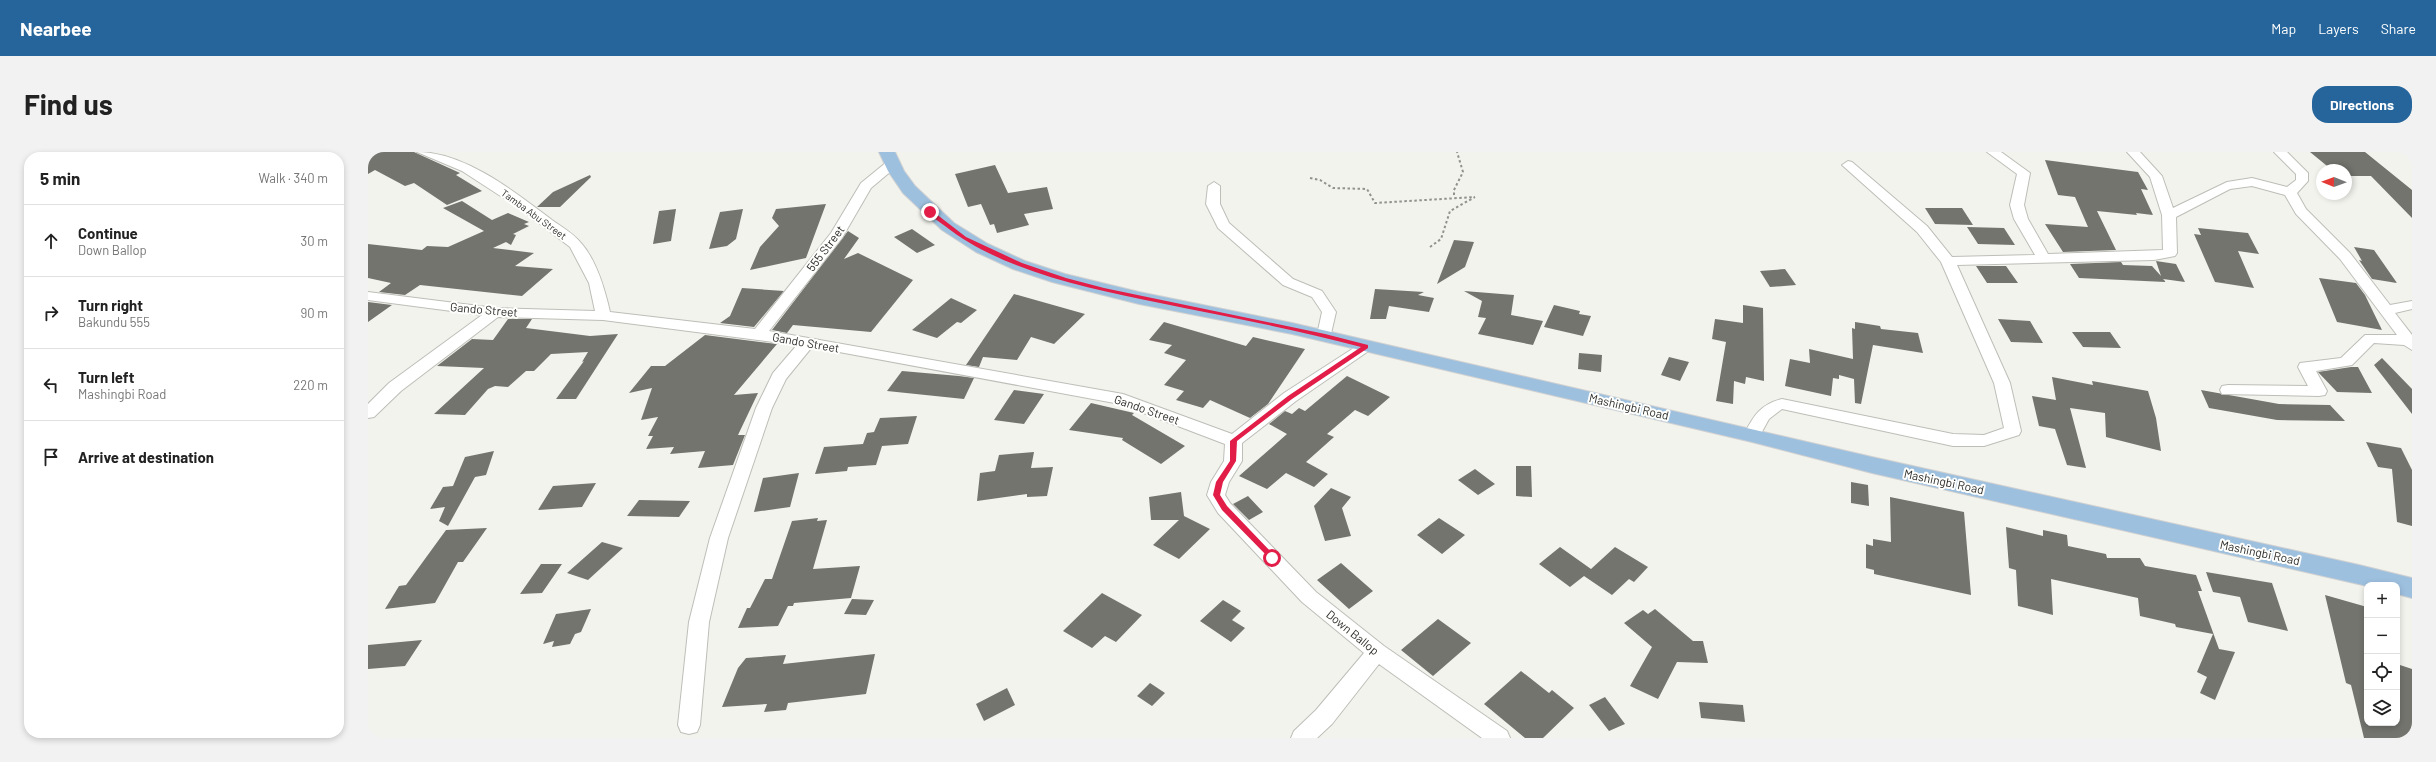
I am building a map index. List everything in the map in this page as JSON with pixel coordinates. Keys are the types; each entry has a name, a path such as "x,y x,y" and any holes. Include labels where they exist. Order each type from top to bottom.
{"main road":[{"name":"Mashingbi Road","path":"890,158 914,194 949,228 982,248 1020,264 1064,279 1103,290 1325,336 1366,347 1752,435 1872,465 2359,574 2412,588"}],"street":[{"name":"Tamba Abu Street","path":"423,152 466,168 524,205 576,245 596,283 604,316"},
{"path":"1993,152 2024,173 2017,205 2021,219 2044,259"},
{"path":"1948,261 2154,256 2170,253 2169,215 2156,176 2133,152"},
{"path":"2280,152 2302,173 2302,180 2290,192"},
{"name":"555 Street","path":"759,334 837,235 866,186 890,158"},
{"path":"1752,435 1763,413 1772,406 1782,404 1953,440 1980,442 2000,438 2013,431 2002,384 1948,261 1922,229 1848,165"},
{"path":"2169,215 2227,186 2252,182 2290,192 2301,211 2345,256 2387,310 2410,343"},
{"path":"1214,186 1213,204 1223,225 1288,282 1317,294 1329,312 1325,336"},
{"name":"Gando Street","path":"368,296 495,312 604,316 759,334 924,362 1123,399 1234,441"},
{"path":"2387,310 2412,305"},
{"path":"368,413 395,386 495,312"},
{"path":"2228,390 2319,391 2306,367 2346,362 2370,338 2410,343"},
{"path":"689,725 698,622 719,538 764,408 779,377 807,343"},
{"path":"1234,441 1290,397 1366,347"},
{"name":"Down Ballop","path":"1234,441 1233,461 1220,482 1216,495 1224,508 1309,597 1377,652 1499,738"},
{"path":"1302,738 1324,717 1377,652"}],"path":[{"path":"1454,195 1454,190 1463,172 1458,152"},
{"path":"1310,178 1320,180 1333,188 1367,189 1375,203 1415,201 1454,195 1475,197 1450,211 1441,239 1430,247"}],"building":[{"path":"368,152 414,152 460,173 456,175 482,191 447,205 414,183 405,186 375,170 368,174"},
{"path":"2310,152 2365,152 2412,190 2412,218 2371,176 2352,176 2352,164 2325,164"},
{"path":"2045,160 2138,172 2148,190 2141,189 2153,215 2097,211 2116,250 2063,252 2045,224 2088,227 2075,197 2058,195"},
{"path":"995,165 1008,193 1047,187 1053,209 1024,214 1029,225 997,233 994,224 990,225 981,204 968,207 955,174"},
{"path":"590,175 591,177 560,207 537,207 553,192"},
{"path":"462,201 492,220 508,213 529,222 524,224 529,226 513,234 516,235 511,245 506,242 493,248 534,253 515,266 553,269 522,296 420,285 405,295 379,292 391,283 368,278 368,244 422,250 427,246 448,247 484,231 443,208"},
{"path":"826,204 806,258 750,270 760,247 779,226 772,218 776,209"},
{"path":"1925,208 1962,208 1973,225 1935,224"},
{"path":"676,209 671,241 653,244 659,211"},
{"path":"743,209 736,239 727,246 709,249 720,212"},
{"path":"1967,227 2004,228 2015,245 1978,244"},
{"path":"2198,228 2248,233 2259,254 2238,251 2254,288 2215,282 2194,234 2201,235"},
{"path":"912,229 935,245 917,253 894,237"},
{"path":"848,231 859,238 844,259 858,253 913,280 871,332 793,325 787,333 772,330"},
{"path":"1454,240 1474,242 1465,267 1437,284"},
{"path":"2354,247 2374,250 2397,283 2372,279 2359,260 2362,261"},
{"path":"2156,261 2176,264 2185,282 2163,279 2166,282 2079,278 2070,264 2121,262 2123,265 2152,266 2161,276"},
{"path":"1976,266 2006,266 2018,283 1987,283"},
{"path":"1785,269 1796,285 1770,287 1760,271"},
{"path":"2319,278 2356,283 2365,295 2382,330 2337,322"},
{"path":"742,288 784,291 754,327 720,323 730,316"},
{"path":"1375,289 1424,292 1418,295 1434,298 1429,312 1389,306 1386,319 1370,319"},
{"path":"1464,291 1514,295 1511,315 1543,321 1533,345 1478,334 1486,318 1478,317 1482,301"},
{"path":"1014,294 1085,314 1054,344 1031,337 1017,360 983,357 979,367 966,365"},
{"path":"951,298 977,310 961,323 957,322 937,338 912,330"},
{"path":"368,302 392,305 368,322"},
{"path":"1554,305 1580,311 1579,314 1591,316 1583,336 1544,327"},
{"path":"1743,305 1763,308 1764,381 1746,377 1745,384 1734,381 1733,404 1716,401 1726,342 1712,339 1715,319 1743,323"},
{"path":"508,319 532,319 526,328 590,336 618,334 576,399 556,399 584,361 582,362 588,352 551,354 534,371 526,371 508,387 495,386 488,389 465,415 434,414 484,368 437,366 472,339 493,340"},
{"path":"1998,319 2030,321 2043,343 2011,342"},
{"path":"1164,322 1246,346 1253,337 1305,349 1268,404 1250,418 1210,400 1203,408 1176,400 1184,391 1164,385 1186,360 1164,353 1172,345 1149,340"},
{"path":"1855,322 1880,326 1881,329 1918,333 1923,353 1873,345 1861,404 1855,403 1854,379 1839,375 1839,379 1833,378 1831,396 1785,386 1790,359 1810,363 1809,349 1853,359 1852,328 1855,329"},
{"path":"2072,332 2110,332 2121,348 2083,347"},
{"path":"705,335 777,344 734,395 758,393 738,435 745,435 733,465 698,468 705,451 670,454 674,447 646,449 653,436 648,436 658,417 641,420 652,388 629,393 651,366 665,366"},
{"path":"1579,353 1602,355 1601,372 1578,369"},
{"path":"1669,357 1689,362 1680,381 1661,375"},
{"path":"2382,358 2412,389 2412,414 2374,365"},
{"path":"2358,367 2372,393 2337,392 2318,372"},
{"path":"902,371 974,378 964,399 887,391"},
{"path":"1347,376 1390,397 1368,416 1355,410 1327,434 1334,437 1306,462 1328,474 1314,487 1286,473 1267,489 1239,476 1287,434 1269,424 1285,411 1292,414 1299,408 1305,411"},
{"path":"2052,377 2093,385 2092,381 2148,391 2156,418 2161,451 2106,437 2105,413 2070,408 2086,468 2067,465 2055,429 2039,426 2032,396 2056,400"},
{"path":"1014,390 1044,394 1024,424 994,420"},
{"path":"2201,390 2279,404 2330,405 2345,421 2277,420 2209,408"},
{"path":"1091,403 1134,413 1132,415 1185,446 1161,464 1122,440 1123,438 1069,430"},
{"path":"917,416 908,444 882,446 876,465 848,467 847,471 815,474 824,447 863,444 867,433 874,432 880,418"},
{"path":"2366,442 2401,448 2412,470 2412,526 2397,522 2392,469 2378,467"},
{"path":"494,451 486,475 475,477 448,526 439,521 445,507 430,509 443,487 453,486 465,457"},
{"path":"1034,452 1031,468 1053,467 1047,496 1027,497 1027,494 977,501 980,473 995,471 999,455"},
{"path":"1516,466 1531,466 1532,497 1516,496"},
{"path":"1475,469 1495,484 1478,495 1458,480"},
{"path":"799,473 790,507 754,512 763,478"},
{"path":"1851,482 1868,485 1869,506 1851,503"},
{"path":"596,483 582,507 538,510 553,486"},
{"path":"1331,488 1351,497 1342,508 1351,536 1325,541 1314,506"},
{"path":"1181,492 1184,516 1210,529 1179,559 1153,545 1179,520 1151,520 1149,497"},
{"path":"1248,496 1263,512 1249,520 1233,504"},
{"path":"1890,497 1964,512 1971,595 1874,574 1874,570 1866,568 1866,544 1873,546 1873,539 1891,542"},
{"path":"639,500 690,501 679,517 627,516"},
{"path":"818,518 817,521 827,520 813,569 860,566 851,598 794,603 793,606 788,606 778,626 738,628 747,608 750,608 765,579 772,579 792,521"},
{"path":"1439,518 1465,535 1442,554 1417,535"},
{"path":"2006,527 2043,536 2043,530 2067,535 2068,546 2106,554 2107,558 2140,558 2145,566 2196,575 2202,591 2198,591 2219,649 2235,652 2215,700 2200,693 2207,677 2197,672 2213,634 2176,627 2175,624 2140,616 2138,598 2051,579 2053,615 2018,606 2016,570 2009,568"},
{"path":"487,528 463,562 458,562 435,603 385,609 399,586 406,585 446,530"},
{"path":"602,542 623,548 588,580 567,573"},
{"path":"1560,547 1591,569 1615,547 1648,567 1634,582 1629,579 1612,595 1584,576 1570,587 1539,564"},
{"path":"1341,563 1373,591 1349,609 1317,580"},
{"path":"541,564 562,564 542,593 520,594"},
{"path":"2206,572 2272,583 2288,631 2248,622 2240,597 2213,592"},
{"path":"1102,593 1142,615 1116,642 1105,636 1092,648 1063,631"},
{"path":"2325,595 2364,606 2364,726 2400,726 2400,665 2412,669 2412,738 2364,738 2351,685 2346,683"},
{"path":"852,599 874,600 866,615 844,614"},
{"path":"1223,600 1241,611 1232,620 1245,628 1231,642 1200,621"},
{"path":"591,609 581,632 575,634 570,644 552,647 554,641 543,644 556,614"},
{"path":"1655,609 1693,641 1703,641 1708,663 1677,662 1658,699 1630,686 1652,647 1624,623 1643,610 1648,614"},
{"path":"1438,619 1471,643 1433,676 1401,650"},
{"path":"422,640 405,666 368,669 368,645"},
{"path":"875,654 866,694 788,703 786,710 764,712 767,704 722,707 738,668 746,658 786,655 783,664"},
{"path":"1521,671 1549,693 1552,690 1574,708 1543,738 1525,738 1484,704"},
{"path":"1150,683 1165,693 1152,706 1137,696"},
{"path":"1007,688 1015,705 984,721 976,704"},
{"path":"1605,697 1625,724 1609,731 1589,705"},
{"path":"1699,702 1743,705 1745,722 1701,718"}],"route":[{"path":"930,212 949,228 982,248 1020,264 1064,279 1103,290 1220,313 1325,336 1366,347 1290,397 1234,441 1233,461 1220,482 1216,495 1224,508 1272,558"}]}
